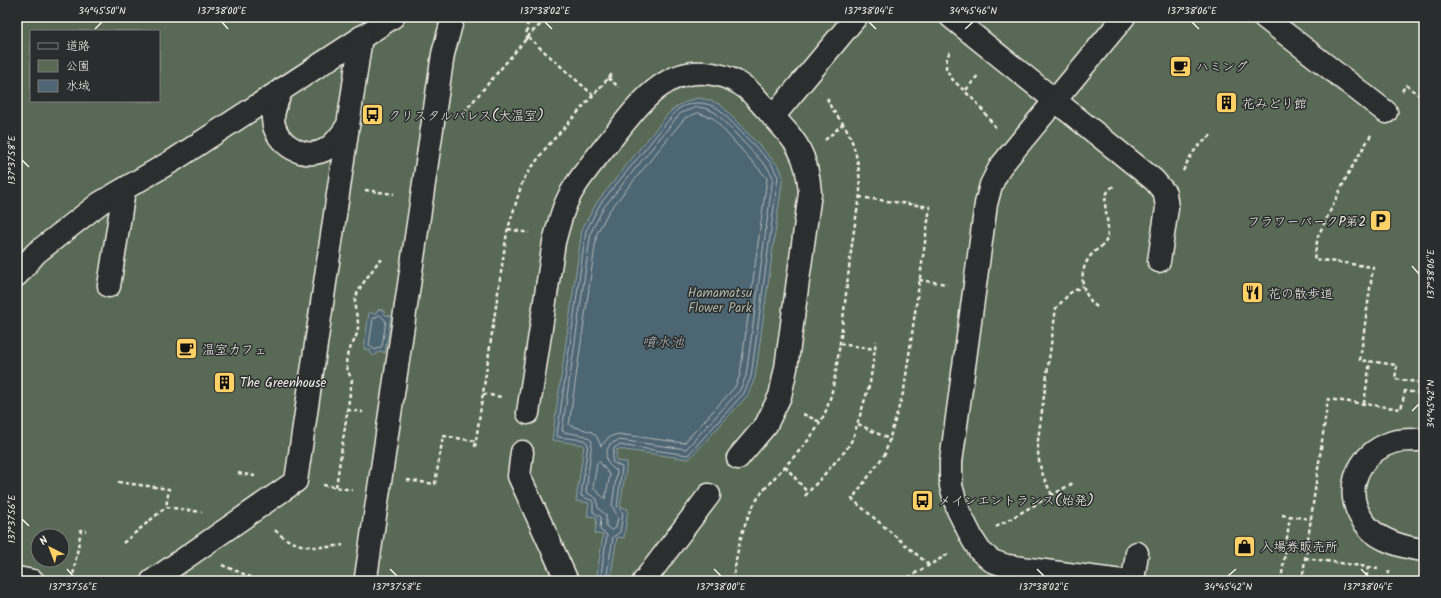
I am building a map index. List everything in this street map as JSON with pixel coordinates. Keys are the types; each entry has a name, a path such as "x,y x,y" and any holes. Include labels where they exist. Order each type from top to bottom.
{"lane":[{"path":"17,275 36,253 100,203 174,160 393,17"},
{"path":"367,581 443,54 453,17"},
{"path":"773,117 856,17"},
{"path":"1122,581 1006,566 992,561 980,551 958,510 951,486 951,462 986,204 991,185 1000,167 1124,17"},
{"path":"1264,17 1386,112"},
{"path":"959,23 1160,187 1167,208 1159,261"},
{"path":"152,581 296,481 361,37"},
{"path":"528,413 554,242 561,215 573,189 643,100 660,85 680,75 704,72 726,77 746,88 773,117 801,151 808,171 810,193 786,368 780,396 766,425 738,458"},
{"path":"282,89 275,105 273,120 277,133 286,145 298,151 313,153 327,149 338,140 348,125"},
{"path":"109,286 124,190"},
{"path":"1424,440 1395,441 1380,447 1368,456 1359,469 1354,484 1354,500 1359,515 1368,528 1381,537 1415,549 1424,550"},
{"path":"522,452 519,476 566,581"},
{"path":"644,581 709,495"},
{"path":"1133,581 1137,553"},
{"path":"17,578 32,581"}],"path":[{"path":"527,39 528,17"},
{"path":"463,113 527,39 549,17"},
{"path":"959,23 946,58 946,68 951,78 977,103 1014,150"},
{"path":"527,39 593,95"},
{"path":"475,447 507,232 523,180 533,165 613,73"},
{"path":"1371,134 1349,172 1318,236 1314,259 1373,267 1360,360 1398,365 1395,379 1424,383"},
{"path":"1097,307 1086,295 1082,276 1088,258 1102,246 1107,239 1106,193 1116,185 1160,187 1183,170 1189,156 1199,144 1212,135"},
{"path":"859,197 930,207 904,390 885,454 852,499 929,566"},
{"path":"336,487 352,380 348,372 346,360 349,348 358,329 355,298 379,260 412,265"},
{"path":"919,280 950,284"},
{"path":"1052,495 1041,473 1038,457 1038,440 1056,308 1070,293 1083,286"},
{"path":"352,329 358,329"},
{"path":"805,496 846,450 853,438 870,383 876,341"},
{"path":"840,344 875,349"},
{"path":"1364,404 1370,361"},
{"path":"1302,581 1328,399 1401,409 1405,391 1424,394"},
{"path":"858,424 890,440"},
{"path":"408,480 435,484 443,436 476,441"},
{"path":"785,466 808,492"},
{"path":"118,482 169,489 166,507 124,543"},
{"path":"902,581 1074,483"},
{"path":"329,486 343,488"},
{"path":"166,507 249,514 292,542 308,547 324,548 372,540"},
{"path":"1282,516 1311,519"},
{"path":"1281,581 1290,516"},
{"path":"72,581 81,530 86,531"},
{"path":"199,549 205,558 253,578 248,581"},
{"path":"1305,558 1389,570 1388,581"},
{"path":"1366,581 1368,567"}],"green space":[{"name":"Hamamatsu Flower Park","path":"17,17 1424,17 1424,568 1422,581 17,581"}],"water":[{"name":"噴水池","path":"698,98 710,100 721,105 774,161 780,168 783,176 755,378 748,395 689,459 617,449 616,461 627,462 620,507 628,509 624,538 617,537 610,581 596,581 603,535 595,534 597,517 587,516 589,503 576,501 584,445 552,440 582,229 597,202 667,115 681,104"},
{"path":"379,309 384,311 385,315 391,316 385,353 380,351 374,356 371,354 370,350 364,349 369,312 375,314"}],"place":[{"name":"ハミング","path":"1180,66"},
{"name":"花みどり館","path":"1227,103"},
{"name":"クリスタルパレス(大温室)","path":"373,115"},
{"name":"フラワーパークP第2","path":"1381,221"},
{"name":"花の散歩道","path":"1252,293"},
{"name":"温室カフェ","path":"186,349"},
{"name":"The Greenhouse","path":"224,382"},
{"name":"メインエントランス(始発)","path":"923,500"},
{"name":"入場券販売所","path":"1244,546"}]}
